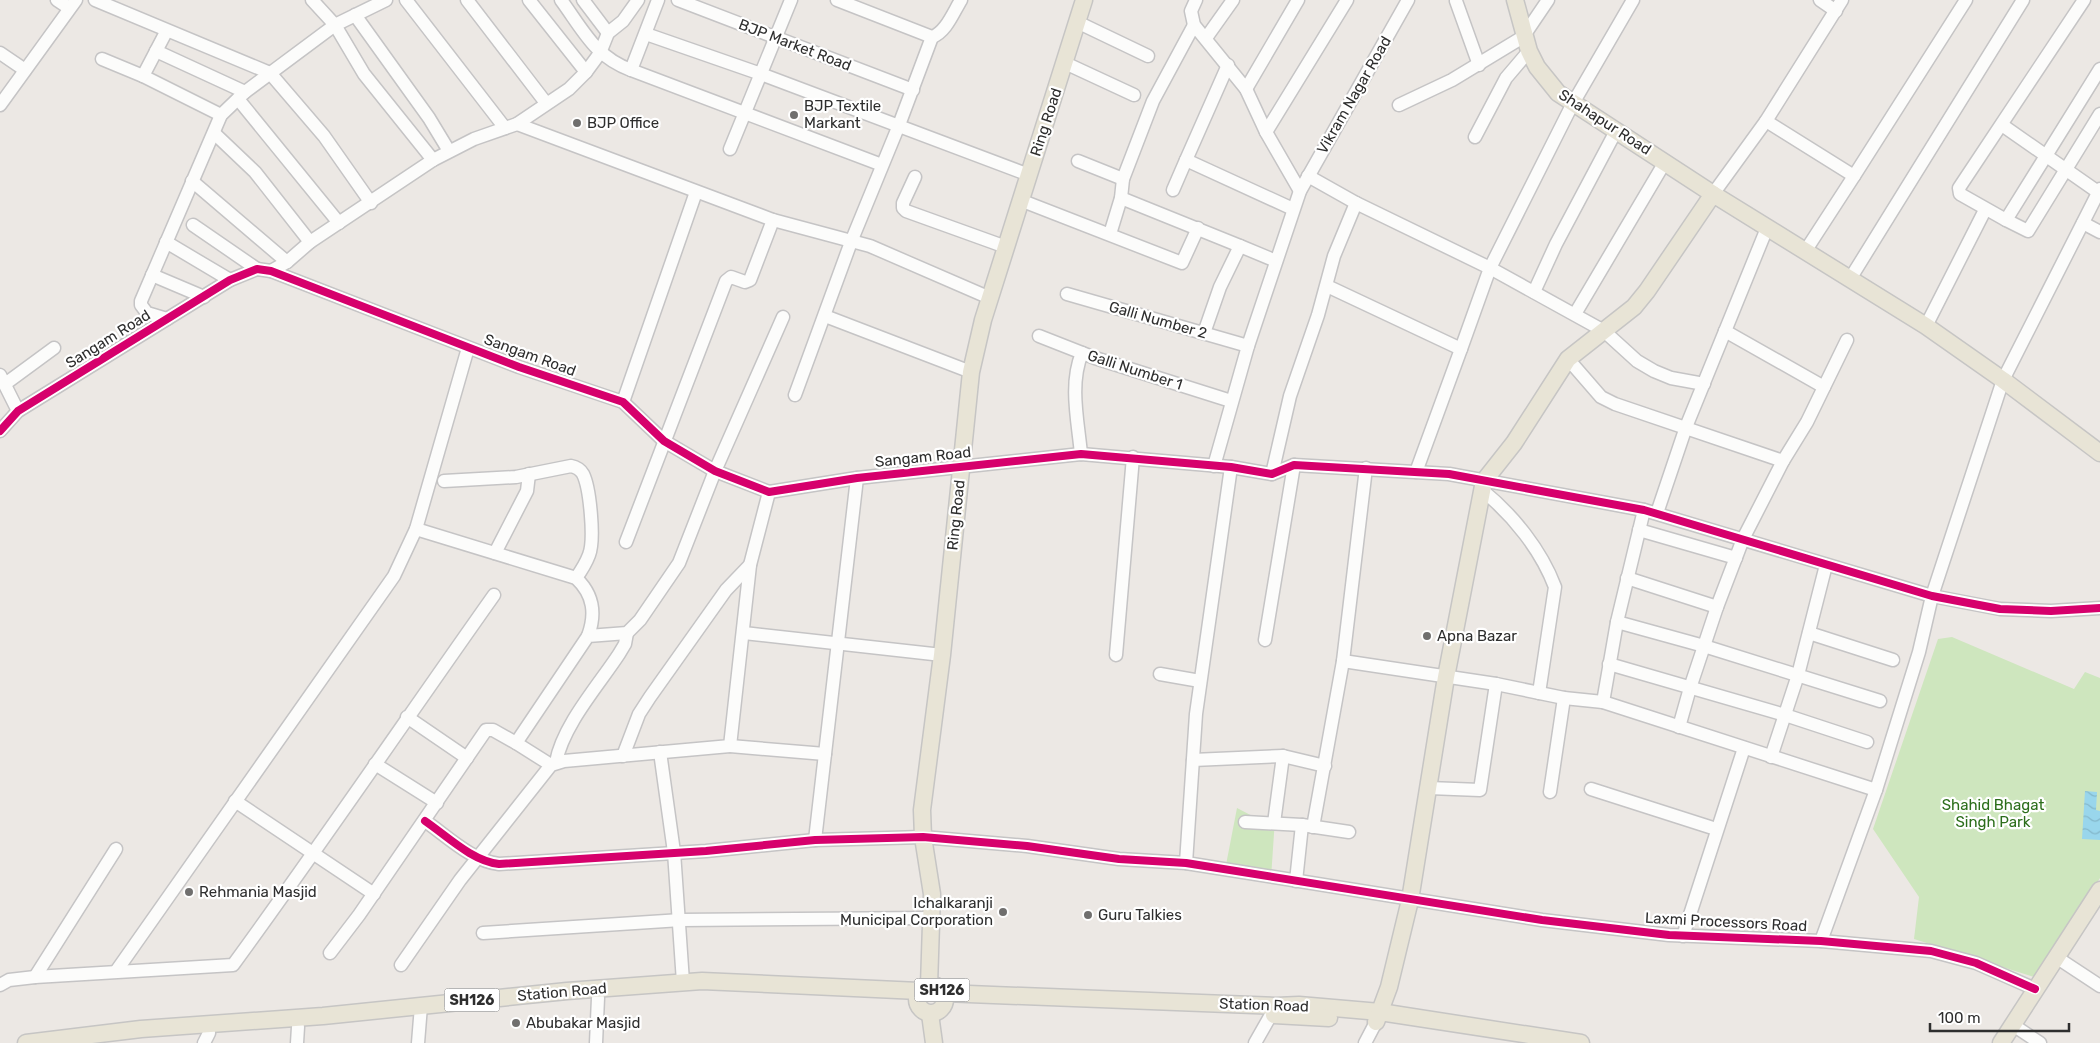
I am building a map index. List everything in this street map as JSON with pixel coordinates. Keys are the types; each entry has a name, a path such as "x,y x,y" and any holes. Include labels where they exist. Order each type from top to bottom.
{"main road":[{"name":"Ring Road","path":"922,993 932,918 932,894 923,836 922,810 942,655 972,372 990,298 1084,0"},
{"name":"Shahapur Road","path":"1515,0 1526,44 1548,84 1572,105 1926,326 2003,380 2100,453"},
{"path":"1378,1017 1410,900 1446,677 1483,486 1514,443 1568,360 1621,319 1647,291 1713,194"},
{"path":"2001,1043 2100,890"},
{"name":"Station Road","path":"98,1043 298,1035 421,1009 683,982 718,980 922,993"},
{"name":"SH126","path":"935,985 945,998 936,1013 924,1012 922,993 935,985"},
{"name":"Station Road","path":"26,1043 141,1030 704,990 896,1000 922,993"},
{"name":"Station Road","path":"945,998 1378,1017 1581,1043"},
{"name":"SH126","path":"930,1014 934,1043"},
{"name":"Station Road","path":"1378,1017 1504,1043"}],"street":[{"path":"0,103 72,4 57,0"},
{"path":"94,0 166,32 270,73 324,136 371,203"},
{"path":"312,0 335,25 364,74 434,160"},
{"path":"167,319 147,313 141,306 152,275 221,115 270,73 335,25 386,0"},
{"path":"406,0 504,128"},
{"path":"467,0 546,103"},
{"path":"529,0 586,72"},
{"path":"561,0 600,53 614,64 882,165"},
{"path":"583,0 608,33"},
{"path":"270,271 287,262 310,242 434,160 474,138 517,124 569,89 586,72 600,53 608,33 623,21 638,0"},
{"path":"631,70 658,0"},
{"name":"BJP Market Road","path":"678,0 913,90"},
{"path":"730,149 791,0"},
{"path":"837,0 932,37"},
{"path":"795,395 851,242 913,90 932,37 944,29 961,0"},
{"path":"1206,38 1233,0"},
{"path":"1246,89 1298,0"},
{"path":"1266,132 1347,0"},
{"name":"Vikram Nagar Road","path":"1214,466 1248,346 1300,191 1408,0"},
{"path":"1475,137 1548,0"},
{"path":"1416,472 1490,268 1572,105 1632,0"},
{"path":"1713,194 1766,121 1839,5 1820,0"},
{"path":"1806,250 1966,0"},
{"path":"1850,279 2023,0"},
{"path":"2084,0 1959,188 1960,194 1986,210 2028,231 2100,114"},
{"path":"1456,1 1480,65"},
{"path":"1110,234 1121,198 1123,179 1153,101 1194,24 1193,5"},
{"path":"355,15 429,118 449,151"},
{"path":"1077,22 1148,56"},
{"path":"1194,24 1246,89 1266,132 1300,191"},
{"path":"143,76 166,32"},
{"path":"646,34 761,74 1029,175"},
{"path":"1399,105 1526,44"},
{"path":"156,51 242,96 339,223"},
{"path":"0,53 25,70"},
{"path":"102,59 143,76 221,115"},
{"path":"1065,63 1134,95"},
{"path":"1173,190 1228,65"},
{"path":"2006,220 2100,69"},
{"path":"1766,121 1854,176"},
{"path":"517,124 774,220 870,246 990,298"},
{"path":"1821,941 1876,790 1919,652 1932,596 2003,380 2099,190 2002,125"},
{"path":"1534,292 1556,244 1616,131"},
{"path":"214,133 255,172 310,242"},
{"path":"1186,160 1293,209"},
{"path":"1078,161 1123,179"},
{"path":"1575,314 1665,162"},
{"path":"1308,176 1356,203 1490,268 1575,314 1604,331 1637,361 1654,371 1671,378 1704,384"},
{"path":"915,177 903,203 903,208 906,211 1006,248"},
{"path":"192,181 287,262"},
{"path":"623,402 696,192"},
{"path":"1121,198 1276,261"},
{"path":"1020,200 1182,263 1198,228"},
{"path":"1272,474 1290,396 1327,286 1334,256 1356,203"},
{"path":"1926,326 1986,210"},
{"path":"626,542 726,281 731,277 745,282 750,280 774,220"},
{"path":"2084,223 2100,232"},
{"path":"193,225 257,269"},
{"path":"1657,513 1686,428 1767,228"},
{"path":"166,242 230,280"},
{"path":"1204,333 1220,288 1240,246"},
{"name":"Sangam Road","path":"1,427 18,411 204,296 230,280 257,269 270,271 519,367 623,402 664,441 714,471 769,492 857,478 1081,454 1231,466 1272,474"},
{"path":"152,275 204,296"},
{"path":"1327,286 1461,349"},
{"name":"Galli Number 2","path":"1067,294 1248,346"},
{"path":"825,316 972,372"},
{"path":"401,964 478,858 554,764 567,732 619,654 625,644 627,633 640,620 679,563 714,471 783,318"},
{"path":"1725,331 1824,387"},
{"name":"Galli Number 1","path":"1039,336 1082,353 1232,401"},
{"path":"1679,727 1717,607 1743,539 1847,340"},
{"path":"18,411 2,380 54,348"},
{"path":"117,970 394,576 416,529 468,348"},
{"path":"1081,454 1075,381 1077,364 1082,353"},
{"path":"1568,360 1601,397 1615,404 1783,461"},
{"path":"1116,654 1133,457"},
{"path":"1272,474 1294,465 1449,474 1483,486 1657,513 1932,596 2000,609 2051,611 2100,608"},
{"path":"1265,640 1294,465"},
{"path":"444,481 516,477 571,466 576,467 584,476 589,503 592,544 589,555 576,578"},
{"path":"1186,863 1200,681 1231,466"},
{"path":"1296,881 1307,826 1325,766 1343,661 1366,468"},
{"path":"495,553 527,491 529,474"},
{"path":"815,840 857,478"},
{"path":"1483,486 1506,509 1550,573 1555,587 1539,693"},
{"path":"730,746 734,700 744,634 750,565 769,492"},
{"path":"1603,702 1617,622 1644,510"},
{"path":"416,529 576,578 584,586 591,600 594,619 588,636 516,744"},
{"path":"1639,530 1736,558"},
{"path":"623,756 639,714 650,697 726,590 750,565"},
{"path":"1771,757 1798,675 1826,565"},
{"path":"1627,578 1717,607"},
{"path":"0,985 9,980 35,977 117,970 233,965 314,854 407,717 494,596"},
{"path":"1617,622 1704,646 1880,700"},
{"path":"588,636 627,633"},
{"path":"744,634 942,655"},
{"path":"1809,634 1893,660"},
{"path":"1343,661 1496,684 1564,698 1603,702 1876,790"},
{"path":"1609,664 1785,715 1867,742"},
{"path":"1160,674 1200,681"},
{"path":"1429,788 1480,790 1496,684"},
{"path":"1550,792 1564,698"},
{"path":"407,717 467,758"},
{"path":"330,953 374,894 486,730 493,730 554,764 730,746 825,754"},
{"path":"1683,936 1716,829 1744,748"},
{"path":"660,752 681,920 683,982"},
{"path":"1193,760 1283,756 1325,766"},
{"path":"1274,823 1283,756"},
{"path":"375,764 437,803"},
{"path":"1591,789 1716,829"},
{"path":"235,800 374,894"},
{"path":"424,821 478,858"},
{"path":"1245,822 1307,826 1350,832"},
{"name":"Laxmi Processors Road","path":"478,858 488,863 499,864 815,840 923,836 1027,846 1119,859 1186,863 1542,920 1683,936 1821,941 1932,951 1976,963 2035,989"},
{"path":"35,977 116,849"},
{"path":"483,933 681,920 932,918"},
{"path":"2056,957 2100,986"},
{"path":"596,1043 598,998"},
{"path":"418,1043 421,1009"},
{"path":"1255,1043 1273,1011"},
{"path":"1365,1043 1378,1017"},
{"path":"2013,1025 2040,1043"}],"green space":[{"name":"Shahid Bhagat Singh Park","path":"1952,637 2074,689 2085,672 2100,678 2100,878 2037,978 1914,939 1919,897 1873,829 1938,639"},
{"path":"1237,808 1260,820 1275,819 1271,878 1225,870"}],"water":[{"path":"2085,791 2097,792 2096,810 2100,811 2100,840 2082,839"}],"cycle path":[{"path":"0,431 18,411 230,280 257,269 271,271 519,367 623,402 664,441 715,471 769,492 857,478 1081,454 1231,467 1272,474 1294,465 1449,474 1644,510 1932,596 2000,609 2051,611 2100,608"},
{"path":"425,821 470,853 489,862 499,864 706,851 815,840 923,837 1027,846 1119,859 1186,863 1542,920 1669,935 1821,941 1931,951 1976,963 2035,989"}],"place":[{"name":"BJP Textile Markant","path":"794,115"},
{"name":"BJP Office","path":"577,123"},
{"name":"Apna Bazar","path":"1427,636"},
{"name":"Rehmania Masjid","path":"189,892"},
{"name":"Ichalkaranji Municipal Corporation","path":"1003,912"},
{"name":"Guru Talkies","path":"1088,915"},
{"name":"Abubakar Masjid","path":"516,1023"}]}
